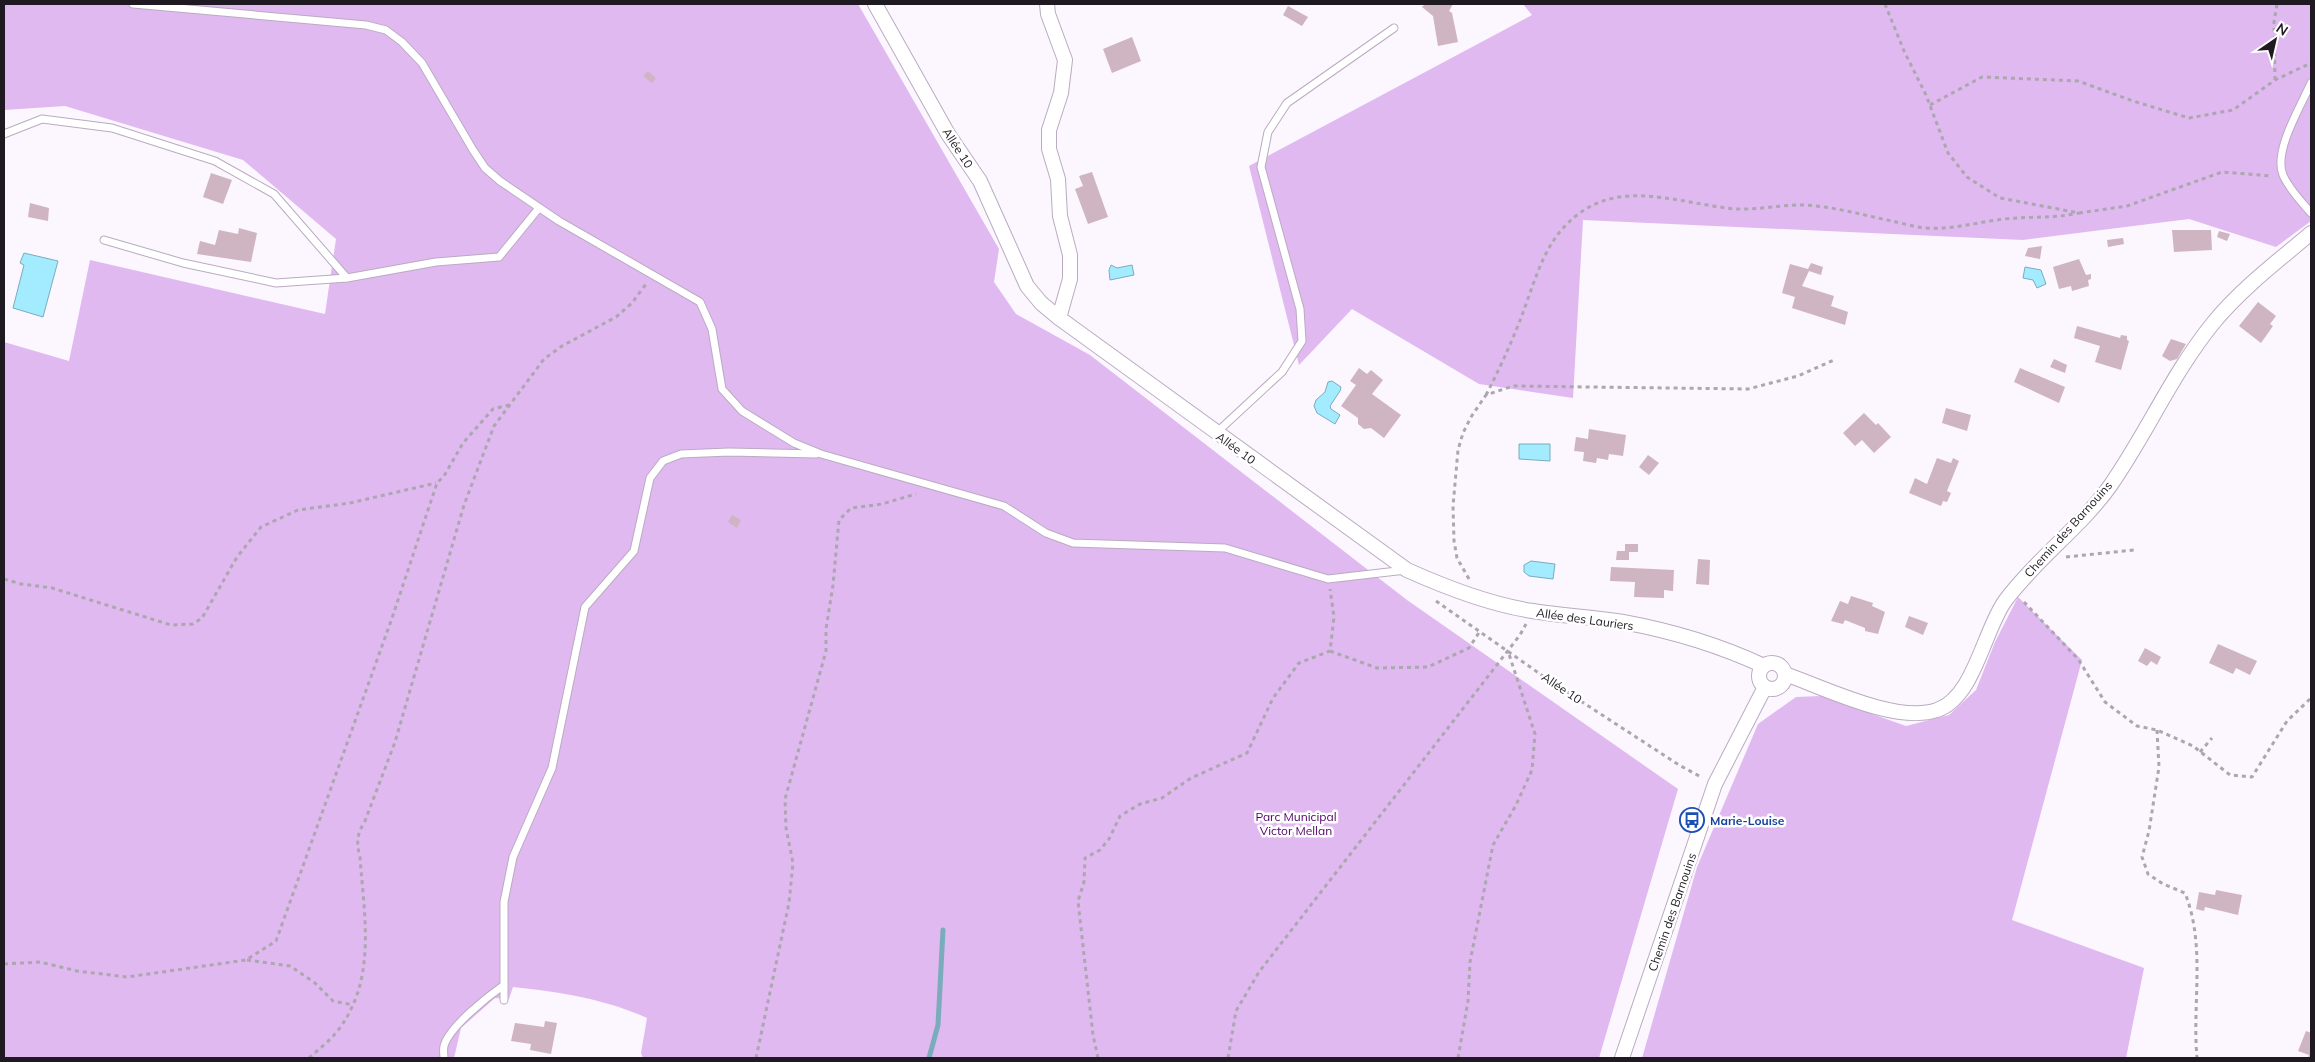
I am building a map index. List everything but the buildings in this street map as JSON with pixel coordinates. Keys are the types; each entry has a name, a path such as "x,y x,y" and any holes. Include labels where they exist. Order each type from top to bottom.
{"street":[{"name":"Allée 10","path":"875,4 948,134 980,181 1027,286 1041,303 1216,433 1407,570"},
{"path":"1047,4 1048,14 1065,60 1061,93 1049,130 1049,150 1058,179 1060,216 1070,254 1070,279 1059,318"},
{"name":"Chemin des Barnouins","path":"1764,666 1777,664 1785,674 1890,711 1909,715 1937,710 1949,705 1964,686 1996,615 2013,590 2109,487 2194,349 2214,322 2236,298 2311,233"},
{"name":"Allée des Lauriers","path":"1407,570 1435,583 1531,611 1623,622 1684,636 1728,649 1764,666"},
{"path":"1764,666 1759,677 1766,687 1774,689 1781,686 1784,682 1785,674"},
{"name":"Chemin des Barnouins","path":"1622,1058 1715,784 1766,687"}],"lane":[{"path":"133,4 366,25 386,30 402,42 422,63 473,150 486,168 500,182 539,208 700,302 712,330 722,389 742,411 794,443 821,454 1004,506 1046,533 1073,542 1225,548 1328,579 1407,570"},
{"path":"1216,433 1282,372 1302,341 1300,309 1260,167 1268,132 1287,103 1394,28"},
{"path":"2311,83 2282,150 2280,165 2289,186 2311,212"},
{"path":"4,134 42,119 112,128 215,161 274,194 347,278"},
{"path":"104,240 183,263 276,282 347,278 436,262 499,257 539,208"},
{"path":"504,1000 504,902 513,857 552,768 585,607 634,550 650,478 663,461 681,454 729,452 821,454"},
{"path":"444,1058 444,1047 450,1035 480,1002 504,985"}],"path":[{"path":"1885,4 1904,51 1930,105 1948,154 1967,177 2000,198 2078,213"},
{"path":"2275,80 2274,22 2277,4"},
{"path":"1930,105 1982,77 2078,81 2133,101 2189,118 2233,110 2275,80 2311,63"},
{"path":"1479,597 1457,558 1454,541 1453,506 1458,450 1463,433 1471,417 1486,395 1498,372 1546,255 1565,226 1592,204 1609,198 1625,196 1660,197 1729,209 1805,205 1838,209 1923,228 1939,228 2005,219 2056,218 2127,206 2222,172 2283,175"},
{"path":"309,1058 339,1030 360,989 367,950 360,857 356,844 358,832 365,821 394,742 464,505 494,426 544,359 562,346 616,317 632,303 653,276"},
{"path":"1486,395 1512,386 1748,389 1798,376 1834,360"},
{"path":"246,960 276,940 391,621 437,483 444,476 463,443 493,410 509,405"},
{"path":"4,579 21,584 52,588 171,625 192,624 202,618 237,557 261,527 298,510 350,503 437,483"},
{"path":"756,1058 789,903 793,863 786,828 785,799 826,651 826,629 839,520 851,508 882,504 916,495 928,484"},
{"path":"2041,560 2134,550"},
{"path":"1328,579 1334,617 1330,651"},
{"path":"2013,590 2078,659 2105,702 2138,726 2156,730 2193,746 2230,775 2252,777 2287,721 2311,698"},
{"name":"Allée 10","path":"1435,600 1553,683 1670,760 1715,784"},
{"path":"1228,1058 1236,1011 1259,972 1508,651 1520,635 1531,611"},
{"path":"1098,1058 1093,1035 1078,900 1084,882 1085,858 1100,850 1109,840 1120,816 1140,804 1162,798 1190,778 1247,754 1274,698 1299,663 1330,651 1377,668 1428,667 1469,648 1480,631"},
{"path":"1458,1058 1468,1001 1470,962 1493,845 1516,805 1532,770 1535,734 1508,651"},
{"path":"2156,730 2159,768 2149,831 2142,857 2148,874 2163,884 2185,893 2191,908 2197,940 2197,1058"},
{"path":"2200,752 2212,738"},
{"path":"4,964 40,962 77,971 127,977 246,960 290,966 315,983 333,1001 353,1005"}],"green space":[{"name":"Parc Municipal Victor Mellan","path":"4,4 858,4 999,249 994,282 1016,314 1090,355 1407,600 1678,789 1599,1058 643,1058 641,1053 647,1018 631,1011 582,997 513,987 509,999 495,998 461,1028 454,1058 4,1058 4,342 69,361 90,260 325,314 336,239 243,160 65,106 4,110"},
{"path":"1523,4 2311,4 2311,221 2276,247 2189,219 2023,240 1583,220 1573,398 1479,384 1352,309 1299,365 1249,166 1532,15"},
{"path":"2018,597 2082,660 2012,920 2144,968 2126,1058 1642,1058 1697,867 1758,724 1796,697 1821,696 1906,726 1949,715 1976,690 1995,642"}],"water":[{"path":"24,253 58,261 43,317 13,308 24,265 20,263"},
{"path":"1111,265 1117,268 1132,265 1134,275 1110,280 1109,270"},
{"path":"2025,267 2041,270 2046,284 2037,288 2033,280 2023,278"},
{"path":"1332,381 1341,387 1330,406 1331,409 1340,415 1335,424 1317,413 1314,406 1316,400 1325,392 1328,382"},
{"path":"1519,444 1550,444 1550,461 1519,459"},
{"path":"1531,561 1555,564 1553,579 1529,576 1524,572 1524,565"}],"waterway":[{"path":"929,1058 938,1025 943,930"}],"place":[{"name":"Marie-Louise","path":"1692,820"}]}
